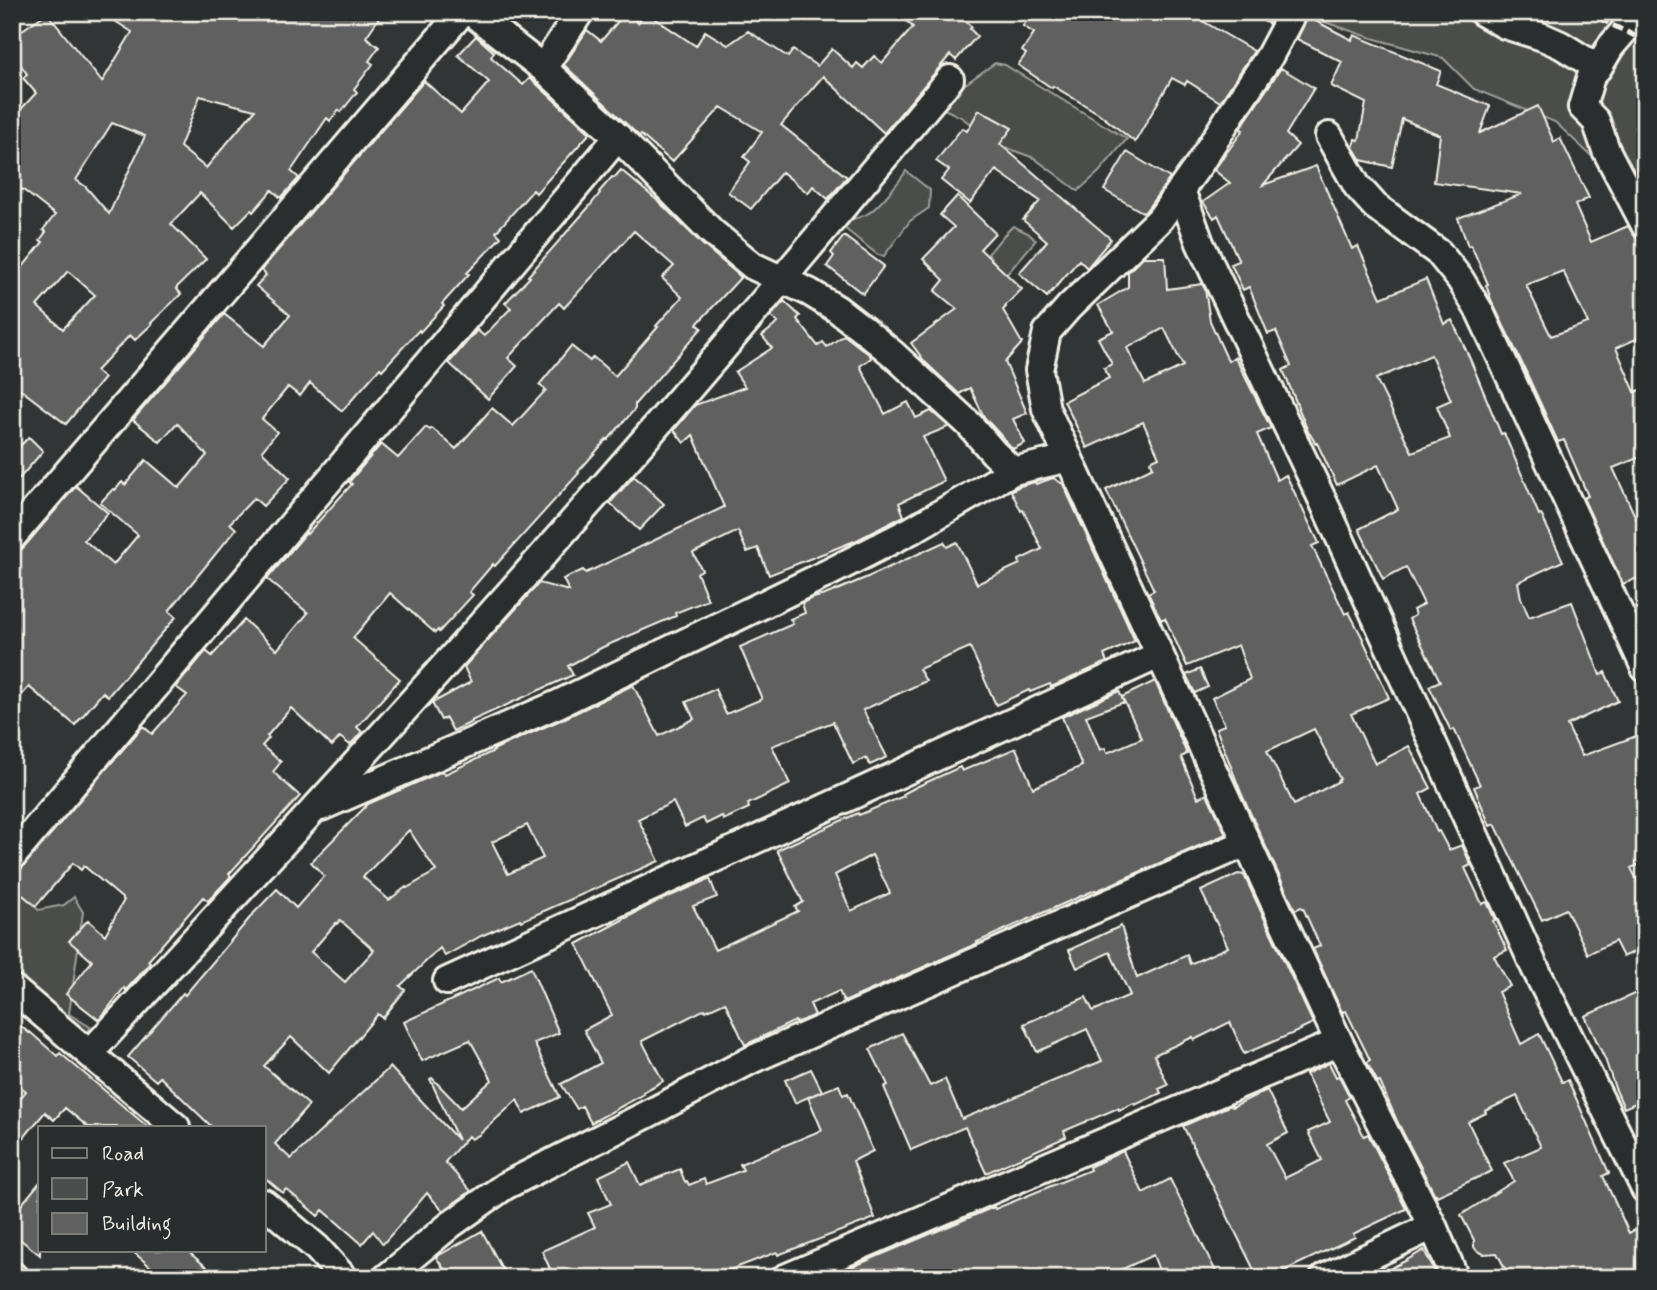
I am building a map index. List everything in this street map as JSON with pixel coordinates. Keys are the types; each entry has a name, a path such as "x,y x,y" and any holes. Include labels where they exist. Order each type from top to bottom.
{"street":[{"path":"12,537 462,12"},
{"path":"471,12 543,68 618,137 712,232 752,266 809,292 837,309 893,354 969,424 1013,471"},
{"path":"543,68 580,12"},
{"path":"1293,12 1269,57 1181,190 1154,224 1046,332 1039,370 1046,409 1339,1042 1433,1226 1455,1278"},
{"path":"1482,12 1505,25 1561,45 1598,68"},
{"path":"1636,12 1592,73 1582,107 1596,121 1606,150 1645,225"},
{"path":"90,1053 575,520 783,279 950,79"},
{"path":"1329,136 1357,186 1375,206 1439,253 1474,301 1645,668"},
{"path":"12,856 618,137"},
{"path":"1181,190 1200,243 1323,501 1535,968 1645,1189"},
{"path":"313,810 558,704 912,530 1013,471 1069,458"},
{"path":"447,981 1159,655"},
{"path":"386,1278 450,1225 505,1186 753,1059 1246,843"},
{"path":"12,988 175,1126"},
{"path":"785,1278 1339,1042"},
{"path":"266,1205 317,1248 344,1278"},
{"path":"1324,1278 1433,1226"}],"green space":[{"path":"1304,12 1645,12 1645,233 1602,166 1555,122 1474,89 1443,58 1372,38 1310,17"},
{"path":"995,63 1005,65 1127,139 1099,172 1078,191 1034,158 999,145 961,117 942,108 947,97"},
{"path":"906,171 930,190 929,208 910,221 884,256 878,255 839,224 871,211 888,195"},
{"path":"1013,226 1036,240 1007,274 988,254"},
{"path":"12,875 38,910 64,905 74,897 83,912 69,1014 90,1027 82,1057 36,1027 12,1004"}],"building":[{"path":"101,12 383,12 366,37 379,47 369,61 373,64 354,89 357,92 341,112 339,110 330,121 327,118 291,171 299,178 281,198 272,190 253,212 251,210 234,227 200,193 171,224 206,259 176,288 181,294 152,324 135,340 130,335 96,371 104,378 66,424 12,383 12,280 43,242 40,240 46,232 43,230 55,215 22,189 12,199 12,119 36,93 23,78 27,74 12,53 12,37 47,13 102,82 132,32","holes":["200,96 255,110 206,168 180,147","112,123 145,136 109,214 86,187 76,180","68,271 95,295 63,329 37,306"]},
{"path":"626,12 638,23 645,12 696,46 705,31 728,45 748,31 788,57 793,50 817,66 832,49 853,68 857,63 863,68 874,56 882,63 913,27 896,12 955,12 972,27 970,29 977,36 956,60 950,55 884,133 823,76 781,125 847,177 828,199 813,186 808,193 782,172 751,209 728,192 750,162 744,157 762,132 721,107 672,162 639,136 564,65 587,30 601,41"},
{"path":"1032,12 1187,12 1254,51 1220,102 1187,81 1185,85 1172,78 1135,142 1098,113 1053,86 1052,88 1018,65 1026,54 1022,51 1034,33 1023,26"},
{"path":"1246,12 1275,12 1269,24"},
{"path":"1308,17 1352,40 1354,35 1441,71 1436,84 1490,106 1480,133 1538,106 1554,142 1560,138 1589,198 1575,205 1591,242 1628,226 1636,238 1644,241 1645,335 1616,348 1635,392 1645,388 1645,455 1613,468 1645,538 1645,575 1623,584 1583,498 1588,496 1564,440 1558,442 1492,302 1486,285 1488,284 1471,245 1468,246 1458,218 1522,194 1434,182 1440,135 1402,119 1392,167 1361,160 1353,147 1355,139 1359,140 1366,103 1331,86 1342,62 1297,39","holes":["1563,271 1588,323 1551,336 1526,285"]},
{"path":"476,36 494,52 491,57 523,85 530,78 590,133 536,193 533,190 496,232 501,237 467,273 469,274 442,304 444,306 382,370 380,368 342,411 310,383 300,396 288,387 262,419 277,432 262,451 290,478 263,506 254,498 230,523 236,529 169,611 176,617 108,696 103,692 75,725 29,687 12,706 12,558 76,486 108,513 84,540 113,565 138,535 100,503 122,482 125,485 146,460 179,488 207,455 177,423 160,442 133,420 224,314 264,346 290,315 256,286 266,275 261,270 424,81 461,114 489,82 458,55"},
{"path":"1281,68 1314,88 1286,134 1298,145 1263,185 1316,166 1352,249 1358,246 1381,298 1426,279 1444,324 1452,320 1501,434 1504,433 1539,515 1541,514 1563,561 1518,582 1529,617 1572,602 1600,675 1605,672 1618,701 1567,725 1582,756 1639,735 1645,751 1645,862 1631,868 1645,895 1645,947 1623,957 1615,941 1588,954 1566,909 1542,920 1495,824 1490,826 1474,787 1480,785 1454,729 1451,731 1429,686 1440,681 1409,619 1415,615 1413,610 1424,604 1406,567 1383,579 1359,529 1398,509 1378,465 1337,485 1317,443 1309,434 1283,370 1291,366 1276,331 1268,334 1249,287 1243,290 1231,264 1239,261 1218,215 1214,218 1203,202 1230,183 1214,170 1243,130 1240,129","holes":["1431,355 1451,400 1437,406 1450,438 1412,452 1376,379"]},
{"path":"979,110 1012,128 1000,144 1111,239 1087,268 1079,260 1047,297 1019,273 1047,241 1023,220 1040,201 996,170 970,203 941,180 949,170 936,161 962,128 967,131"},
{"path":"1127,152 1170,178 1144,213 1104,190"},
{"path":"621,170 741,277 697,324 702,328 635,404 635,409 495,566 493,564 469,592 473,595 439,632 438,630 435,633 390,593 353,638 400,679 357,727 362,732 350,745 340,737 332,746 291,708 262,746 281,762 273,772 300,796 208,901 203,897 148,961 150,963 126,990 124,988 99,1020 66,994 92,961 69,941 88,920 105,935 124,900 84,866 81,870 73,863 36,906 12,886 12,879 143,726 152,734 187,695 176,687 206,651 212,656 244,620 277,650 308,613 267,579 352,484 349,482 381,444 398,458 426,427 430,430 432,428 456,449 492,408 513,426 546,390 539,385 571,346 590,361 593,357 615,376 658,327 656,326 682,297 662,278 674,266 634,231 564,308 559,303 508,358 517,366 488,399 449,363 477,330 484,336 511,308 505,303 530,277 528,276 612,177"},
{"path":"957,196 995,233 980,249 1022,289 1003,310 1022,343 1005,362 1027,413 1013,419 1025,443 1013,449 984,417 970,388 959,394 925,362 911,343 957,309 935,291 944,280 923,259 954,227 940,215"},
{"path":"844,236 884,266 863,294 827,266 834,256 831,253"},
{"path":"1143,257 1165,257 1167,289 1202,284 1205,289 1210,321 1228,361 1235,357 1271,428 1257,434 1277,480 1286,475 1319,543 1312,546 1345,614 1349,612 1362,637 1389,698 1351,714 1375,764 1409,746 1431,788 1420,794 1437,832 1439,831 1449,850 1462,845 1471,865 1465,868 1482,904 1487,902 1507,950 1494,956 1510,986 1498,992 1521,1044 1539,1034 1562,1082 1568,1080 1609,1173 1603,1176 1629,1233 1636,1229 1645,1248 1645,1278 1510,1278 1497,1253 1484,1254 1474,1247 1474,1240 1461,1215 1514,1181 1504,1163 1541,1147 1517,1096 1468,1122 1492,1171 1435,1195 1380,1082 1378,1083 1367,1062 1370,1060 1346,1011 1341,1010 1313,949 1320,946 1303,908 1295,910 1242,795 1216,728 1225,725 1212,698 1250,679 1238,645 1187,666 1165,618 1161,620 1148,593 1154,590 1106,490 1153,467 1150,461 1159,457 1143,422 1087,448 1064,401 1109,378 1104,368 1112,364 1098,338 1113,331 1098,305 1128,287 1128,272","holes":["1164,328 1183,366 1145,384 1127,348","1314,729 1340,779 1294,805 1267,751"]},
{"path":"784,301 800,316 797,319 818,346 823,342 827,347 844,335 870,355 871,358 860,366 885,414 908,402 916,418 931,411 947,425 948,427 923,437 944,481 899,503 904,516 857,540 769,575 758,548 747,552 738,531 693,553 702,570 697,573 708,600 603,647 568,666 573,675 453,731 446,718 441,720 432,703 471,682 464,667 539,583 569,591 563,579 583,570 586,573 724,507 693,435 684,443 674,430 695,405 745,387 735,372 772,348 762,336 778,323 771,316"},
{"path":"29,437 43,451 12,487 12,454"},
{"path":"634,476 664,504 639,530 610,503"},
{"path":"1053,478 1063,484 1135,641 1104,655 1107,662 1051,687 1050,684 1030,692 1029,690 996,705 970,647 919,669 926,681 863,710 887,757 870,765 866,758 853,764 833,722 772,746 790,784 748,804 749,808 723,820 722,816 706,824 703,818 685,827 673,802 638,819 659,861 481,936 445,956 440,948 400,986 405,990 383,1018 378,1014 329,1073 291,1037 264,1066 309,1105 275,1144 291,1159 390,1067 458,1140 430,1079 461,1108 492,1080 470,1040 422,1061 404,1022 499,978 501,982 531,968 559,1033 534,1043 560,1097 524,1114 517,1100 479,1135 471,1139 468,1136 445,1162 471,1191 443,1211 427,1193 383,1244 373,1231 362,1244 323,1210 318,1216 286,1189 283,1193 266,1179 266,1126 211,1126 160,1077 156,1081 128,1057 277,889 296,908 324,876 311,862 368,804 443,771 445,774 633,685 659,736 694,719 686,702 715,689 726,714 762,699 740,647 793,624 790,619 805,613 802,603 944,542 947,547 957,542 977,584 1020,564 1019,560 1042,549 1011,491 1035,482 1036,484","holes":["527,825 543,858 508,874 492,842","409,830 436,871 406,887 389,900 363,877","340,920 374,950 345,982 311,952"]},
{"path":"1200,669 1208,687 1195,693 1186,675"},
{"path":"1155,681 1187,754 1181,757 1198,798 1207,794 1226,834 844,1002 839,991 810,1004 815,1015 796,1023 795,1021 745,1045 725,1002 706,1011 705,1009 642,1041 663,1081 591,1123 582,1106 577,1109 561,1084 601,1063 584,1030 612,1015 577,944 654,903 710,879 717,897 693,906 715,950 798,911 795,907 803,902 777,850 858,813 859,815 904,796 903,794 916,787 960,767 962,771 1016,748 1033,788 1082,766 1062,717 1119,691 1124,702 1086,716 1100,750 1105,748 1107,753 1142,738 1122,697","holes":["872,855 890,893 851,911 835,875"]},
{"path":"1238,874 1244,875 1313,1023 1244,1054 1230,1022 1194,1040 1193,1037 1154,1055 1168,1085 1159,1089 1161,1093 1064,1131 1066,1137 986,1173 965,1127 911,1150 884,1087 888,1085 870,1049 902,1033 930,1086 945,1079 962,1119 1102,1061 1087,1029 1037,1052 1024,1024 1086,997 1093,1011 1130,995 1110,952 1077,968 1069,950 1121,926 1137,978 1187,955 1190,964 1228,947 1201,891"},
{"path":"1645,989 1645,1099 1624,1108 1585,1016"},
{"path":"12,1019 57,1056 60,1053 147,1126 87,1126 65,1108 54,1120 45,1112 12,1152 12,1108 26,1091 12,1079"},
{"path":"1329,1063 1350,1097 1345,1100 1364,1136 1368,1134 1406,1209 1269,1278 1258,1278 1183,1126 1267,1090 1288,1133 1267,1144 1285,1178 1322,1160 1308,1132 1330,1122 1306,1074"},
{"path":"811,1069 822,1091 795,1103 785,1080"},
{"path":"839,1085 843,1095 848,1093 873,1151 853,1161 875,1218 709,1278 554,1278 542,1251 595,1227 588,1213 611,1204 598,1177 629,1162 640,1185 680,1169 689,1185 704,1179 706,1184 743,1170 740,1164 822,1130 808,1097"},
{"path":"1123,1151 1143,1193 1170,1179 1219,1278 1162,1278 1153,1255 1116,1272 1118,1278 826,1278 994,1207 995,1209 1090,1170 1089,1167"},
{"path":"38,1184 40,1255 12,1233 12,1216"},
{"path":"482,1231 507,1278 450,1278 436,1257"},
{"path":"1424,1250 1438,1278 1372,1278 1405,1261"},
{"path":"133,1252 188,1252 220,1278 143,1278 152,1268"}],"railway":[{"path":"1586,12 1645,41"}]}
